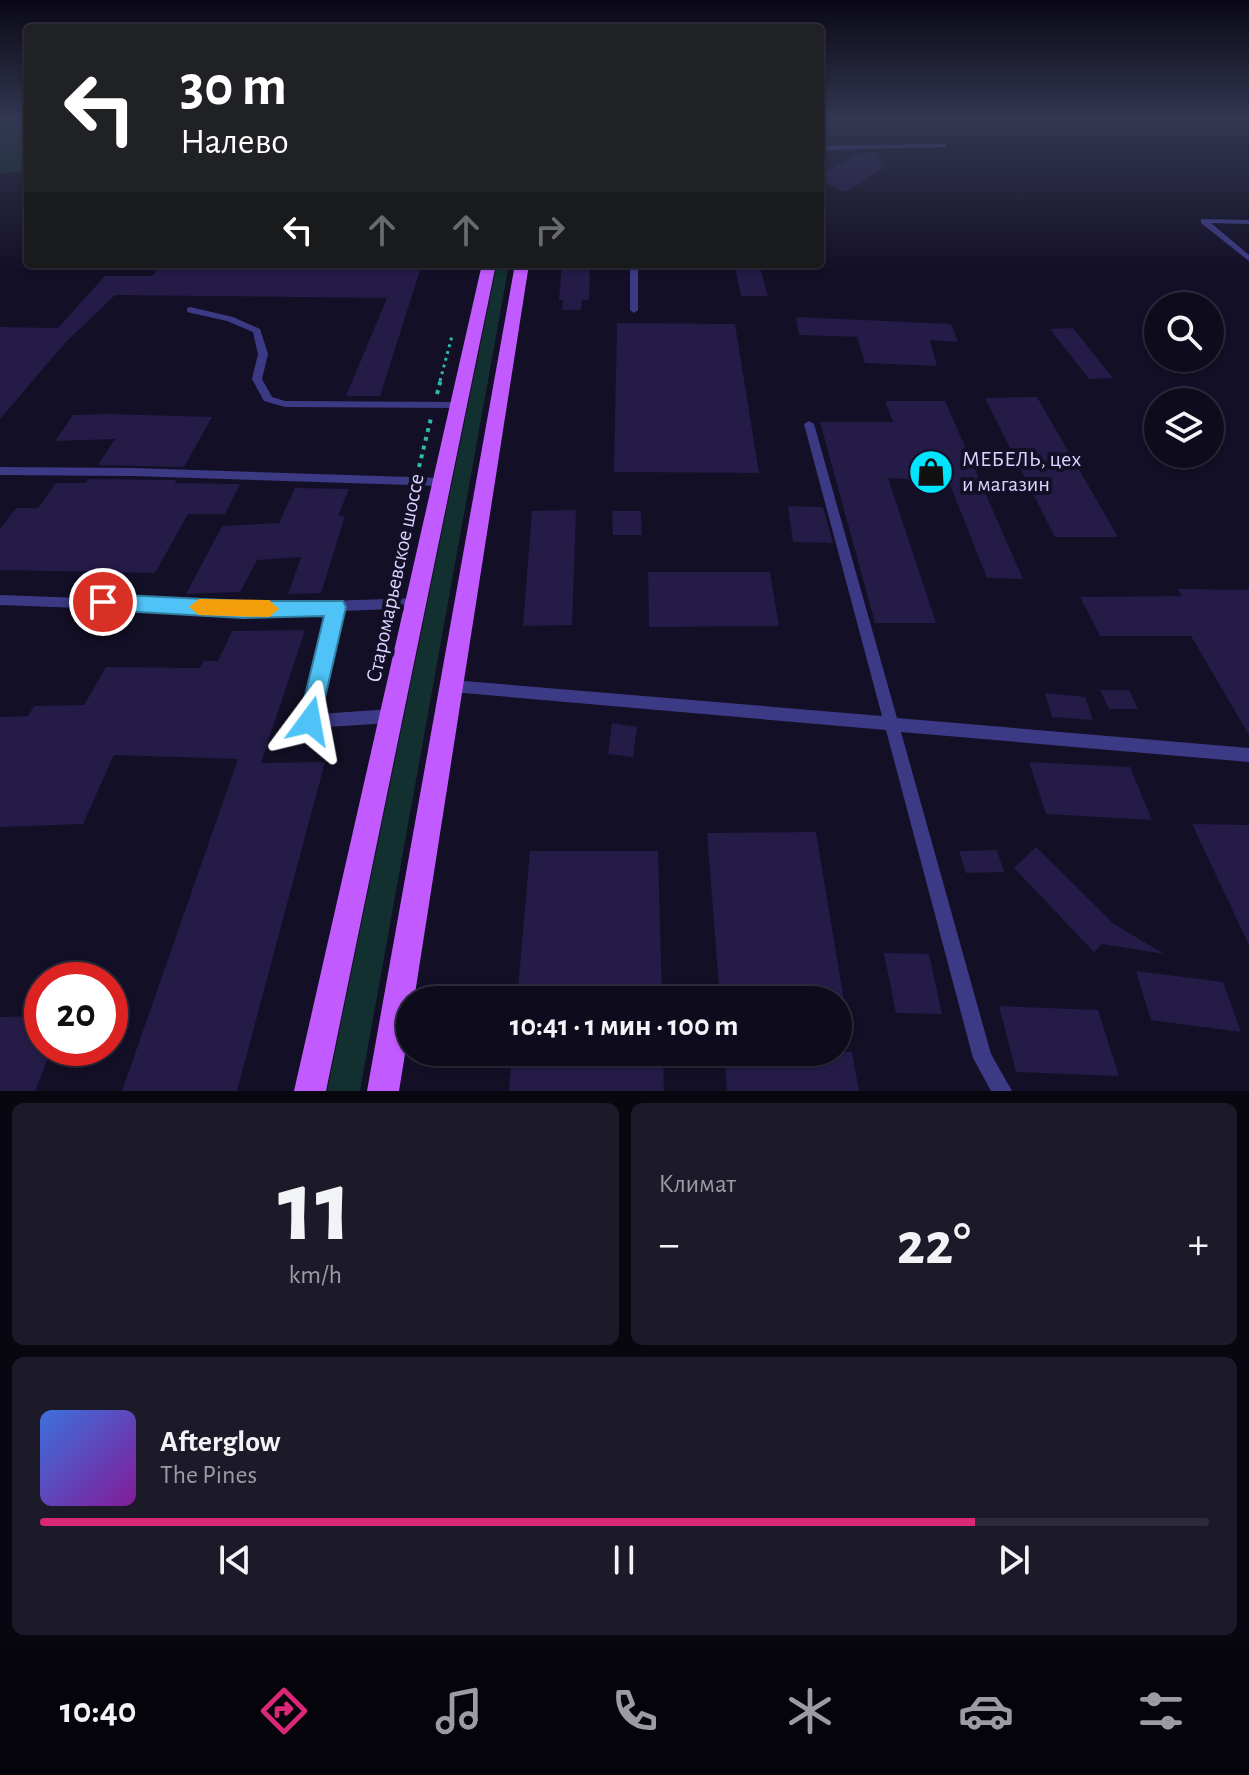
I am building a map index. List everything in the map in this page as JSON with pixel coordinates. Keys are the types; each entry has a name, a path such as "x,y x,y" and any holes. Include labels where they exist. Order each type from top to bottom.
{"main road":[{"name":"Старомарьевское шоссе","path":"310,1091 488,268"},
{"path":"383,1091 521,268"}],"lane":[{"path":"1249,222 1204,221 1249,259"},
{"path":"634,268 634,310"},
{"path":"190,310 230,319 257,331 263,354 257,379 268,399 285,404 459,405"},
{"path":"809,424 983,1058 1002,1091"},
{"path":"0,471 442,482"},
{"path":"0,600 243,609 416,603"},
{"path":"336,607 310,721 391,716"},
{"path":"452,686 1249,755"}],"path":[{"path":"415,481 453,334"}],"green space":[{"path":"0,170 24,170 24,171 0,173"},
{"path":"496,268 508,268 360,1091 327,1091"}],"building":[{"path":"880,170 845,192 824,182 824,172"},
{"path":"159,268 421,268 380,396 346,396 387,298 115,295 65,343 0,419 0,327 58,328 105,276 152,276"},
{"path":"562,268 590,268 589,300 582,300 581,310 562,310 563,300 559,300"},
{"path":"735,268 760,268 768,296 741,296"},
{"path":"796,317 951,324 958,342 930,340 937,366 865,363 857,337 799,335"},
{"path":"617,323 735,324 759,473 614,472"},
{"path":"1073,328 1113,378 1089,379 1050,329"},
{"path":"1037,397 1118,537 1055,537 985,398"},
{"path":"885,401 945,401 1023,579 987,578 949,482 888,478 936,623 875,623 820,422 893,422"},
{"path":"73,415 212,417 184,467 98,465 115,439 55,441"},
{"path":"88,479 240,484 225,514 188,514 155,573 0,570 0,529 16,508 38,508 56,483 86,483"},
{"path":"295,488 349,489 338,516 345,516 321,593 288,594 301,557 257,560 240,592 186,594 222,526 279,523"},
{"path":"788,506 823,507 833,543 793,542"},
{"path":"576,510 572,625 523,626 532,511"},
{"path":"612,511 641,511 642,535 613,535"},
{"path":"648,572 770,572 779,626 649,627"},
{"path":"1178,589 1249,590 1249,735 1191,636 1100,636 1080,597 1182,596"},
{"path":"305,630 261,763 325,762 237,1091 122,1091 238,759 114,755 83,824 0,827 0,717 28,716 34,706 84,705 106,667 199,668 204,661 218,661 232,631"},
{"path":"1100,690 1129,690 1138,709 1109,709"},
{"path":"1045,693 1085,697 1093,720 1052,717"},
{"path":"612,723 637,727 633,757 608,754"},
{"path":"1029,762 1130,767 1152,820 1046,814"},
{"path":"1192,824 1249,825 1249,945"},
{"path":"816,832 842,986 719,986 707,833"},
{"path":"1036,847 1114,924 1164,954 1102,944 1094,952 1014,868"},
{"path":"997,850 1004,872 966,873 959,851"},
{"path":"530,851 658,851 662,986 518,986"},
{"path":"884,953 929,954 942,1014 896,1013"},
{"path":"1136,971 1223,982 1241,1032 1151,1020"},
{"path":"999,1006 1098,1010 1119,1076 1016,1072"},
{"path":"24,1016 24,1066 45,1066 35,1091 0,1091 0,1017"},
{"path":"852,1052 859,1091 727,1091 725,1066 852,1066"},
{"path":"511,1066 663,1066 664,1091 509,1091"}],"slow traffic":[{"path":"199,607 269,609"}],"place":[{"name":"МЕБЕЛЬ, цех и магазин","path":"931,472"}],"route":[{"path":"103,602 243,609 336,607 310,721"}]}
